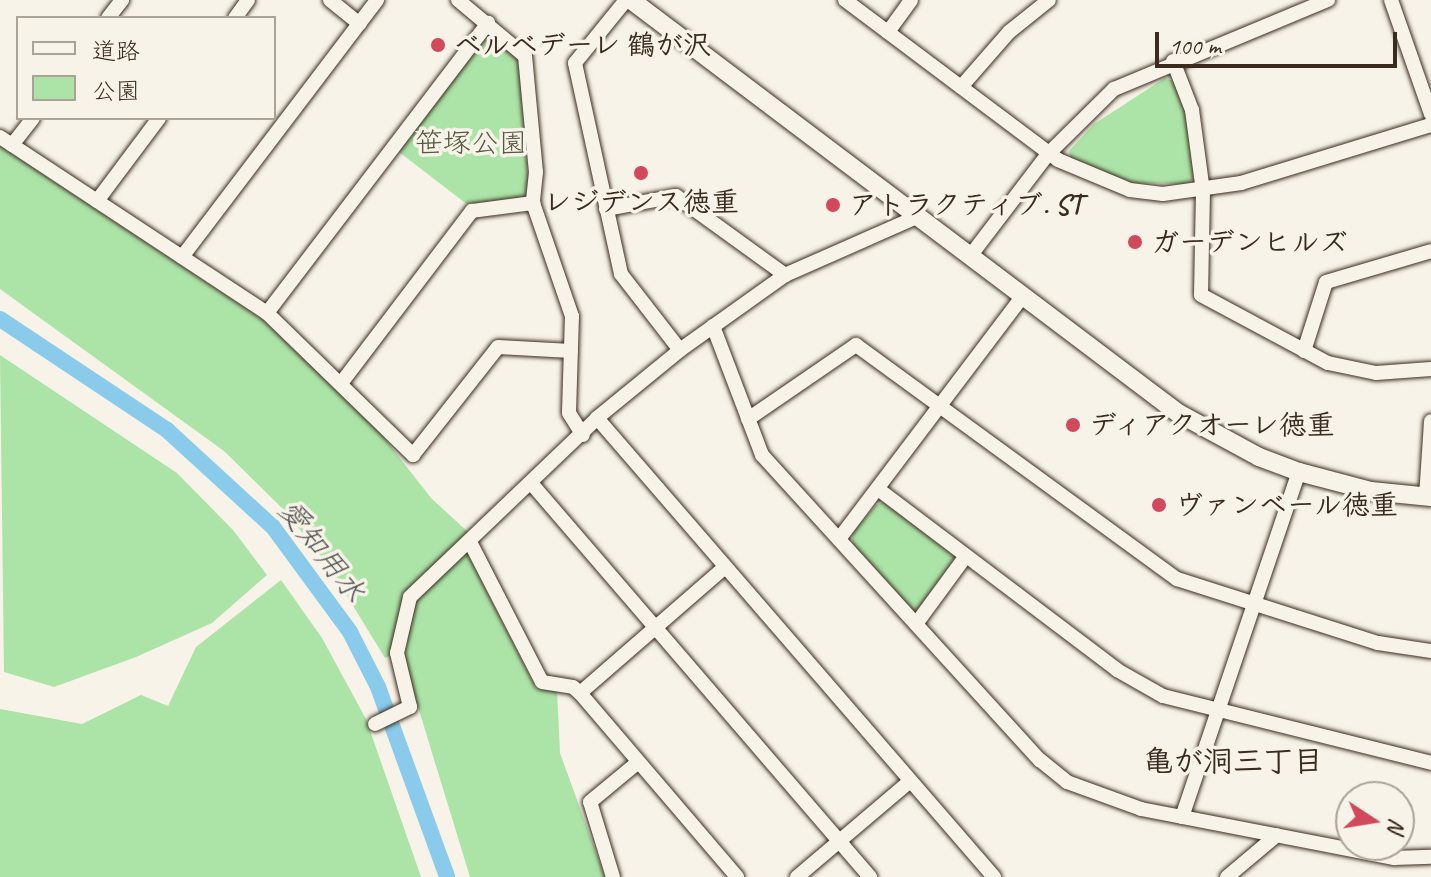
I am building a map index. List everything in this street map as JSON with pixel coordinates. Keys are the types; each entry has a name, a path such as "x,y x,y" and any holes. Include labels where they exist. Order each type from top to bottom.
{"street":[{"path":"110,16 122,0"},
{"path":"330,0 360,24"},
{"path":"182,257 377,0"},
{"path":"458,0 525,56 536,172 533,203 572,316 569,413 583,435"},
{"path":"680,350 621,274 575,63 629,0 1178,413 1231,443 1299,472 1371,491 1429,497 1431,421"},
{"path":"845,0 1048,154 1114,186 1163,194 1203,191 1431,125"},
{"path":"888,32 911,0"},
{"path":"961,87 1009,32 1049,0"},
{"path":"971,255 1048,154 1093,105 1136,77 1328,0"},
{"path":"1391,0 1431,114"},
{"path":"267,313 488,23"},
{"path":"1173,61 1192,110 1203,191 1201,295 1328,363 1376,373 1431,369"},
{"path":"31,120 6,141 267,313 342,382 413,455 498,347 571,351"},
{"path":"97,201 158,120"},
{"path":"606,209 676,196 785,275"},
{"path":"342,382 472,211 533,203"},
{"path":"375,724 410,707 397,653 406,608 429,577 470,542 597,418 680,350 785,275 919,216"},
{"path":"1304,351 1326,282 1431,251"},
{"path":"839,539 1023,296"},
{"path":"713,326 762,455 916,624 1067,782 1101,799 1182,817 1394,858 1431,857"},
{"path":"748,419 856,345 1154,566 1209,594 1378,643 1431,651"},
{"path":"597,418 994,877"},
{"path":"1182,817 1299,472"},
{"path":"531,483 870,877"},
{"path":"878,489 1117,670 1163,696 1216,712 1431,763"},
{"path":"470,542 542,682 580,693 737,877"},
{"path":"916,624 966,556"},
{"path":"580,693 725,567"},
{"path":"613,877 590,802 637,763"},
{"path":"797,877 910,781"},
{"path":"1227,877 1277,835"}],"green space":[{"name":"笹塚公園","path":"487,36 496,36 519,60 529,190 523,197 468,205 399,152"},
{"path":"1165,78 1173,81 1186,113 1194,177 1188,184 1131,183 1071,159 1069,151 1094,124"},
{"path":"0,146 265,321 371,421 431,498 468,532 407,591 392,655 385,658 328,565 285,511 224,451 0,289"},
{"path":"0,355 177,473 233,530 267,575 212,623 136,657 54,687 4,672"},
{"path":"884,502 955,557 920,609 912,610 853,544 852,534 876,505"},
{"path":"467,553 536,688 557,690 560,753 605,877 470,877 404,661 415,599"},
{"path":"281,580 322,638 366,719 421,877 0,877 0,709 82,724 141,695 168,706 196,647"}],"waterway":[{"name":"愛知用水","path":"0,319 167,430 273,527 350,632 378,687 447,877"}],"place":[{"name":"ベルベデーレ 鶴が沢","path":"438,45"},
{"name":"レジデンス徳重","path":"641,173"},
{"name":"アトラクティブ. ST","path":"833,205"},
{"name":"ガーデンヒルズ","path":"1135,242"},
{"name":"ディアクオーレ徳重","path":"1073,425"},
{"name":"ヴァンベール徳重","path":"1159,505"}],"district":[{"name":"亀が洞三丁目","path":"1233,761"}]}
